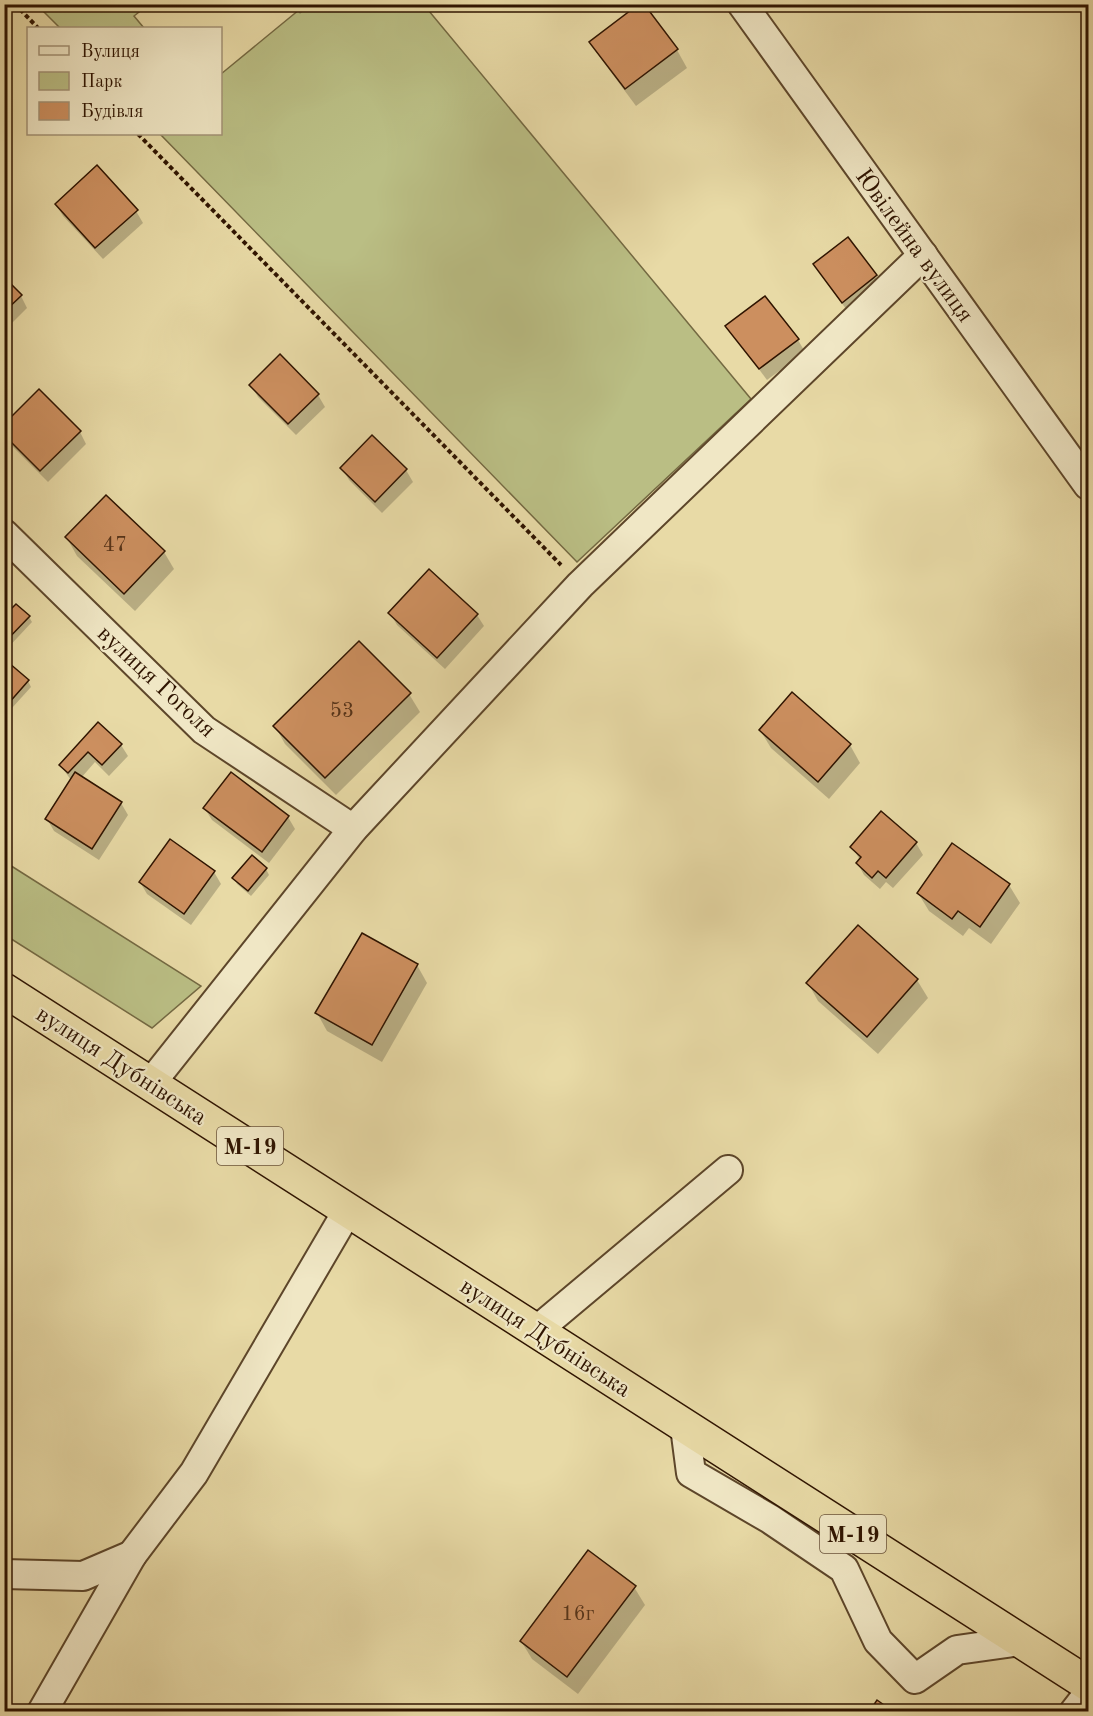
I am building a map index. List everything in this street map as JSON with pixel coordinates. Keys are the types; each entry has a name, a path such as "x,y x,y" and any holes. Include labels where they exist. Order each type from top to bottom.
{"highway":[{"name":"вулиця Дубнівська","path":"4,990 1089,1684"}],"street":[{"name":"Ювілейна вулиця","path":"742,4 1089,485"},
{"path":"151,1083 353,829 580,585 923,255"},
{"name":"вулиця Гоголя","path":"4,534 204,730 353,829"},
{"path":"536,1330 728,1170"},
{"path":"42,1712 132,1555 194,1473 348,1210"},
{"path":"685,1427 691,1473 770,1519 844,1569 878,1641 915,1679 957,1650 1021,1641"},
{"path":"4,1574 83,1576 132,1555"},
{"path":"1074,1712 1089,1694"}],"path":[{"path":"15,4 37,27"},
{"path":"139,135 580,585"}],"green space":[{"path":"37,5 148,5 134,16 143,27 59,27"},
{"path":"305,5 424,5 751,399 577,562 161,135 222,135 222,73"},
{"path":"5,862 201,986 152,1028 5,935"}],"building":[{"path":"639,4 644,4 678,49 625,89 589,42"},
{"path":"97,165 138,210 95,248 55,204"},
{"path":"848,237 877,275 842,303 813,264"},
{"path":"4,277 22,295 4,312"},
{"path":"765,296 799,339 759,369 725,326"},
{"path":"280,354 319,394 288,424 249,385"},
{"path":"39,389 81,431 40,471 4,435 4,424"},
{"path":"372,435 407,469 375,502 340,468"},
{"path":"106,495 165,551 124,594 65,537"},
{"path":"429,569 478,614 437,658 388,613"},
{"path":"16,604 30,616 4,643 4,616"},
{"path":"359,641 411,693 325,778 273,726"},
{"path":"9,663 29,680 8,704 4,700 4,668"},
{"path":"792,692 851,744 818,782 759,730"},
{"path":"98,722 122,744 102,765 88,752 68,773 59,765"},
{"path":"75,772 122,802 92,849 45,819"},
{"path":"231,772 289,816 262,852 203,808"},
{"path":"881,811 917,842 886,878 878,871 872,878 856,863 861,857 850,847"},
{"path":"170,839 215,871 184,914 139,882"},
{"path":"952,843 1010,884 980,927 958,911 952,919 917,893"},
{"path":"252,855 267,868 248,891 232,878"},
{"path":"858,925 918,979 867,1037 806,983"},
{"path":"362,933 418,964 372,1045 315,1013"},
{"path":"588,1550 636,1586 567,1677 520,1641"},
{"path":"877,1700 894,1712 869,1712"}]}
